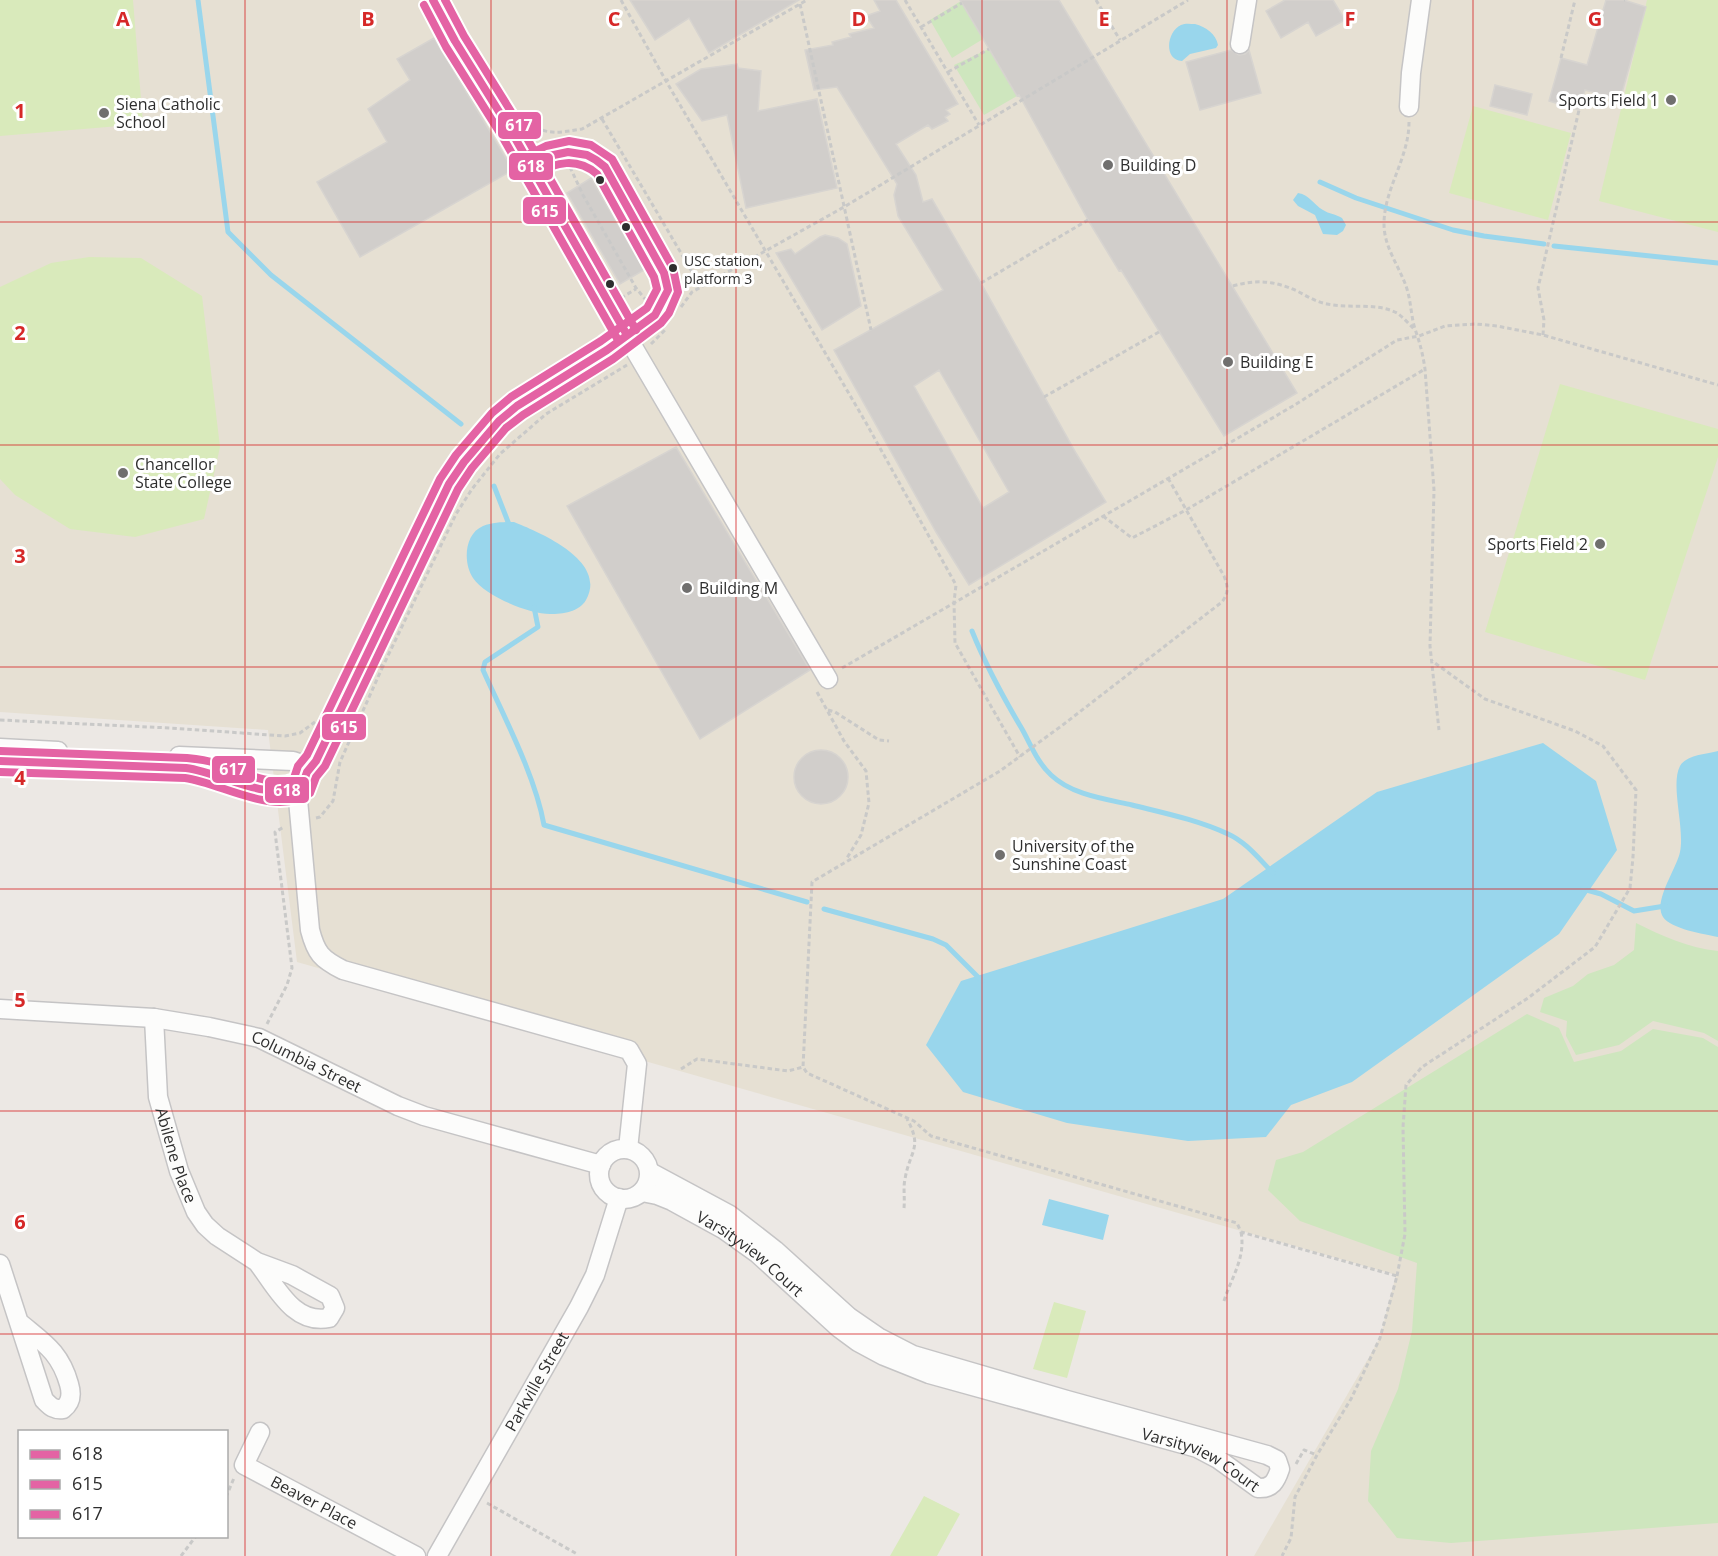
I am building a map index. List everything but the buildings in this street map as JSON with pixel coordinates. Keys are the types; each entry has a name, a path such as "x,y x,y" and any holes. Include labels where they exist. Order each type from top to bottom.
{"street":[{"path":"433,0 454,41 511,131 828,679"},
{"path":"1240,44 1247,0"},
{"path":"1409,107 1411,73 1421,0"},
{"path":"0,761 186,768 208,771 247,785 266,789 297,789 302,786 307,772 320,754 364,657 449,484 481,440 517,406 607,350 654,315 668,312 668,290 664,273 605,167 588,155 569,152 549,154 530,165"},
{"path":"0,748 293,761 302,764 307,772"},
{"path":"297,789 310,930 314,945 325,961 343,970 629,1050 637,1064 628,1149"},
{"name":"Columbia Street","path":"0,1009 154,1017 209,1026 259,1038 398,1106 424,1116 601,1165"},
{"name":"Abilene Place","path":"154,1017 158,1097 179,1171 196,1212 205,1225 218,1236 257,1262"},
{"path":"628,1149 636,1151 643,1157 650,1172 649,1180 642,1192 635,1197 619,1198 606,1191 602,1185 599,1172 601,1165 611,1152 628,1149"},
{"name":"Varsityview Court","path":"650,1172 730,1215 775,1250 844,1322 858,1342 884,1356 929,1374 1025,1394 1199,1442"},
{"name":"Varsityview Court","path":"642,1192 672,1201 723,1230 758,1254 844,1322"},
{"name":"Parkville Street","path":"437,1556 595,1275 619,1198"},
{"path":"0,1264 20,1323"},
{"path":"239,1472 260,1432"},
{"name":"Beaver Place","path":"239,1472 416,1556"}],"path":[{"path":"621,0 865,421 956,585 955,644 1019,758"},
{"path":"511,131 529,121 536,128 546,132 582,129 807,0"},
{"path":"905,0 979,125"},
{"path":"1096,0 1120,40"},
{"path":"568,131 570,168 583,195 643,298 668,312 701,287 844,207 1188,0"},
{"path":"1561,58 1575,0"},
{"path":"921,27 962,3"},
{"path":"800,4 871,330"},
{"path":"948,72 990,50"},
{"path":"1409,107 1409,133 1385,211 1384,224 1386,241 1406,288 1415,330"},
{"path":"1543,335 1544,325 1538,288 1579,110"},
{"path":"602,119 701,287"},
{"path":"981,283 1088,220"},
{"path":"1233,286 1251,281 1267,282 1328,304 1384,309 1398,314 1419,336 1425,369 1434,490 1431,585 1432,661 1439,730"},
{"path":"846,860 861,835 869,803 866,771 844,741 815,690 828,679 954,602 1293,406 1397,340 1419,336 1445,326 1476,324 1543,335 1718,385"},
{"path":"364,657 383,666 456,514 472,489 500,454 546,414 654,349 651,344 667,328"},
{"path":"1044,397 1159,332"},
{"path":"1102,516 1132,538 1186,510 1425,369"},
{"path":"1168,478 1224,576 1228,587 1226,596 1222,602 1025,754 812,882 803,1067 807,1073 914,1121 931,1136 1237,1223 1241,1232 1242,1253 1224,1301"},
{"path":"1282,1556 1291,1538 1295,1497 1317,1455 1352,1399 1380,1338 1397,1275 1405,1234 1403,1126 1406,1085 1422,1067 1528,998 1595,947 1630,888 1634,857 1635,790 1603,746 1575,730 1485,699 1432,661"},
{"path":"828,710 835,712 879,740 889,741"},
{"path":"0,720 285,736 300,733 314,723 319,716"},
{"path":"681,1069 697,1059 788,1071 803,1067"},
{"path":"904,1208 904,1180 916,1136 906,1118"},
{"path":"1241,1232 1397,1275"},
{"path":"1293,1472 1299,1455 1304,1450 1317,1455"},
{"path":"228,1493 239,1472"},
{"path":"472,1494 578,1554"},
{"path":"181,1556 194,1538"}],"shaded area":[{"name":"University of the Sunshine Coast","path":"0,0 1718,0 1718,1556 1254,1556 1380,1338 1396,1275 297,962 268,730 0,712"}],"green space":[{"path":"0,0 133,0 143,124 0,136"},
{"name":"Sports Field 1","path":"1647,0 1718,0 1718,232 1599,201"},
{"path":"961,1 983,39 952,58 930,20"},
{"path":"989,49 1017,96 984,115 954,65"},
{"path":"1473,106 1571,133 1548,220 1449,193"},
{"path":"89,257 141,258 202,296 220,447 204,519 135,537 70,529 15,495 0,479 0,287 51,263"},
{"name":"Sports Field 2","path":"1560,384 1718,429 1718,457 1645,680 1485,632"},
{"path":"1636,923 1676,941 1718,951 1718,1041 1704,1033 1653,1021 1619,1045 1576,1055 1566,1036 1567,1021 1540,1012 1544,998 1573,986 1588,974 1614,965 1634,950"},
{"path":"1527,1014 1559,1028 1574,1062 1621,1051 1653,1029 1703,1038 1718,1047 1718,1523 1451,1543 1397,1538 1368,1501 1371,1451 1398,1389 1412,1331 1417,1263 1300,1221 1268,1190 1276,1160 1303,1152"},
{"path":"1054,1302 1086,1311 1067,1378 1033,1369"},
{"path":"924,1496 960,1514 937,1556 890,1556"}],"water":[{"path":"1195,24 1210,32 1218,45 1216,48 1190,54 1182,61 1176,59 1172,56 1169,45 1173,33 1181,25"},
{"path":"1298,193 1306,196 1325,211 1342,218 1346,225 1343,231 1337,235 1323,234 1315,215 1298,206 1293,200"},
{"path":"498,522 514,522 554,541 580,561 588,573 590,586 583,604 570,612 555,614 531,611 497,597 473,578 467,557 472,535 483,526"},
{"path":"1543,743 1596,781 1617,850 1559,934 1352,1082 1291,1105 1266,1137 1188,1141 1067,1123 963,1092 926,1045 961,981 1223,899 1377,792"},
{"path":"1718,751 1718,937 1673,925 1663,917 1661,903 1680,852 1681,831 1676,784 1680,766 1692,757"},
{"path":"1049,1199 1109,1215 1103,1240 1042,1225"}],"waterway":[{"path":"198,0 228,232 271,275 461,424"},
{"path":"1320,182 1356,198 1453,230 1544,244"},
{"path":"1554,246 1718,263"},
{"path":"494,486 510,527"},
{"path":"534,607 538,627 485,662 483,670 534,786 544,825 807,902"},
{"path":"972,631 995,681 1035,753 1046,770 1059,782 1089,795 1169,814 1217,829 1241,842 1273,873"},
{"path":"1583,889 1601,894 1634,911 1665,906"},
{"path":"824,909 933,939 946,945 982,981"}],"transit line":[{"name":"618","path":"433,0 455,41 511,131 627,335"},
{"name":"617","path":"445,0 636,330"},
{"name":"615","path":"424,5 446,47 502,136 618,340"},
{"name":"615","path":"0,772 185,778 265,801 296,800 310,793 458,489 472,468 506,428 613,359 661,323 669,313 678,292 673,268 612,159 591,145 569,141 546,146 525,156"},
{"name":"618","path":"0,761 186,768 259,789 288,790 302,786 449,484 464,462 499,421 517,406 607,350 655,315 668,290 664,273 605,167 587,155 568,152 549,156 530,165"},
{"name":"617","path":"0,751 187,758 212,762 254,777 274,781 294,778 440,479 456,455 492,413 511,397 601,341 647,308 657,289 654,277 597,174 574,163 559,164 535,174"}],"place":[{"name":"Sports Field 1","path":"1671,100"},
{"name":"Siena Catholic School","path":"104,113"},
{"name":"Building D","path":"1108,165"},
{"name":"USC station, platform 3","path":"673,268"},
{"name":"Building E","path":"1228,362"},
{"name":"Chancellor State College","path":"123,473"},
{"name":"Sports Field 2","path":"1600,544"},
{"name":"Building M","path":"687,588"},
{"name":"University of the Sunshine Coast","path":"1000,855"}]}
